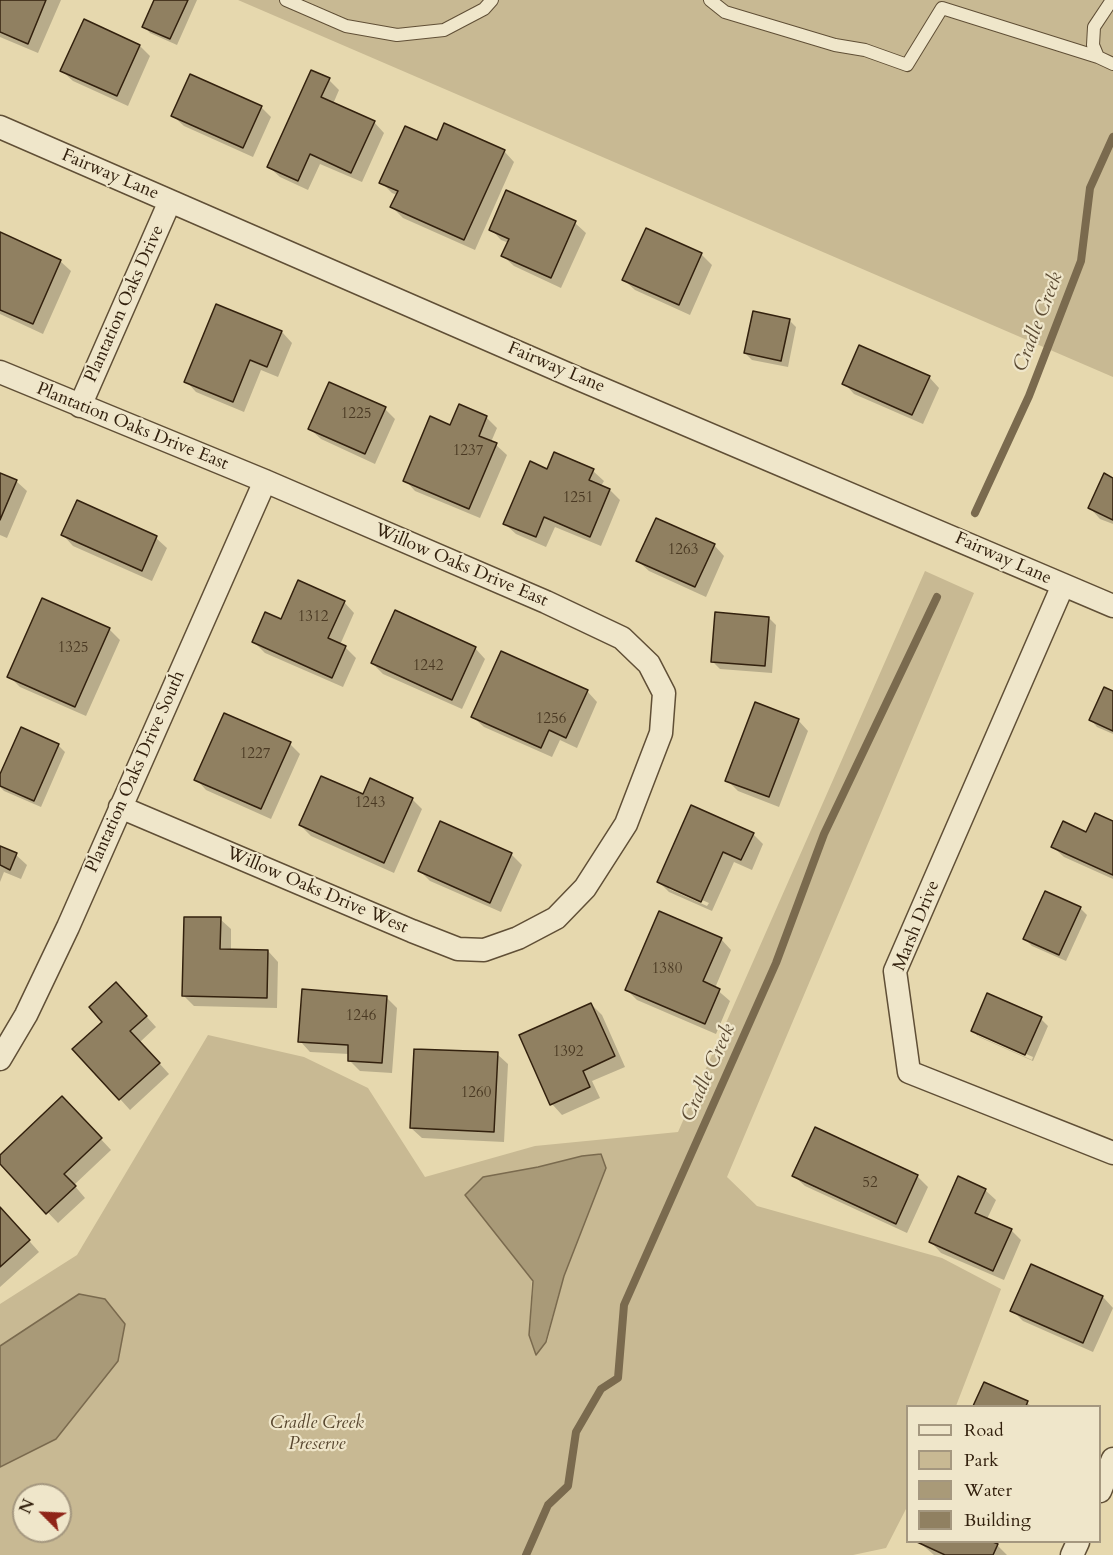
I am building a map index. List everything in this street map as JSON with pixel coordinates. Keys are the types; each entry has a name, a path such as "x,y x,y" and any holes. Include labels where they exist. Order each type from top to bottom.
{"street":[{"name":"Fairway Lane","path":"0,127 590,384 1113,606"},
{"name":"Plantation Oaks Drive","path":"80,406 170,201"},
{"name":"Plantation Oaks Drive East","path":"0,372 265,481"},
{"name":"Willow Oaks Drive East","path":"265,481 535,597 622,638 649,664 664,693 661,733 626,824 585,888 556,918 518,938"},
{"name":"Plantation Oaks Drive South","path":"0,1059 26,1015 68,927 265,481"},
{"name":"Marsh Drive","path":"1063,585 896,971 909,1071 1113,1153"},
{"name":"Willow Oaks Drive West","path":"120,807 458,949 484,950 518,938"},
{"path":"1101,1489 1113,1459"}],"lane":[{"path":"286,0 346,26 398,35 444,30 484,9 492,0"},
{"path":"710,0 725,12 835,45 865,50 907,65 941,4 1113,64"},
{"path":"1098,57 1093,45 1094,27 1112,0"}],"green space":[{"path":"238,0 1113,0 1113,377"},
{"name":"Cradle Creek Preserve","path":"925,571 974,593 727,1177 757,1206 942,1258 1001,1289 956,1405 906,1405 906,1509 886,1548 853,1555 0,1555 0,1467 56,1439 79,1294 0,1346 0,1304 77,1255 208,1035 304,1057 368,1088 425,1177 535,1146 678,1132","holes":["582,1156 564,1276 547,1342 536,1354 529,1335 538,1167"]}],"water":[{"path":"601,1154 606,1168 564,1276 546,1342 536,1355 529,1335 533,1281 465,1195 483,1177"},
{"path":"79,1294 105,1299 125,1324 118,1361 56,1439 0,1467 0,1346"}],"building":[{"path":"0,0 46,0 28,44 0,32"},
{"path":"154,0 188,0 170,39 142,27"},
{"path":"84,19 140,45 117,96 60,71"},
{"path":"311,70 330,78 321,97 375,121 351,173 310,154 298,181 267,167"},
{"path":"190,74 262,106 243,148 171,116"},
{"path":"444,123 505,150 464,240 390,207 398,191 379,183 405,126 437,140"},
{"path":"506,190 576,221 551,278 501,256 509,239 489,230"},
{"path":"646,228 702,253 679,305 622,280"},
{"path":"0,232 61,260 33,324 0,310"},
{"path":"216,304 282,331 267,367 250,360 233,402 184,382"},
{"path":"753,311 790,319 781,361 744,353"},
{"path":"859,345 930,376 912,415 842,384"},
{"path":"329,382 386,407 365,454 308,429"},
{"path":"459,404 487,416 479,436 497,443 469,509 403,481 430,416 450,425"},
{"path":"554,452 594,469 589,480 610,489 590,537 544,517 536,537 503,524 530,461 547,469"},
{"path":"0,473 17,480 0,520"},
{"path":"1104,473 1113,478 1113,520 1088,508"},
{"path":"77,500 157,536 142,571 61,535"},
{"path":"656,518 715,544 695,587 636,561"},
{"path":"298,580 345,601 328,638 346,646 332,678 252,642 265,612 281,619"},
{"path":"42,598 110,628 75,707 7,677"},
{"path":"395,610 476,647 452,700 371,663"},
{"path":"715,612 769,617 765,666 711,662"},
{"path":"501,651 588,690 566,738 549,730 541,748 471,717"},
{"path":"1104,687 1113,691 1113,731 1089,720"},
{"path":"755,702 799,719 769,797 725,781"},
{"path":"224,713 291,742 261,809 194,780"},
{"path":"21,727 59,744 34,801 0,786 0,774"},
{"path":"321,776 363,794 370,778 413,798 384,863 299,825"},
{"path":"691,805 754,833 741,860 723,852 701,902 657,882"},
{"path":"1095,813 1113,821 1113,875 1051,847 1063,821 1086,832"},
{"path":"440,821 512,853 490,903 418,871"},
{"path":"0,846 17,853 10,870 0,865"},
{"path":"1045,891 1081,907 1059,955 1023,939"},
{"path":"659,911 722,938 703,981 720,989 705,1024 625,990"},
{"path":"184,917 221,917 220,949 268,950 267,998 182,996"},
{"path":"116,982 147,1016 130,1031 160,1063 119,1100 72,1049 102,1022 89,1007"},
{"path":"302,989 387,996 382,1063 348,1061 348,1045 298,1042"},
{"path":"987,993 1042,1017 1025,1055 971,1031"},
{"path":"591,1003 615,1056 583,1071 590,1087 550,1105 519,1035"},
{"path":"414,1049 498,1052 494,1132 410,1128"},
{"path":"62,1096 102,1138 64,1174 76,1186 46,1214 0,1164 0,1155"},
{"path":"815,1127 918,1175 896,1224 792,1176"},
{"path":"958,1176 986,1189 975,1213 1012,1229 993,1271 929,1242"},
{"path":"0,1207 30,1240 0,1267"},
{"path":"1031,1264 1103,1296 1083,1343 1010,1311"},
{"path":"984,1382 1028,1401 1026,1405 973,1405"},
{"path":"919,1543 998,1544 993,1555 945,1555"}],"waterway":[{"name":"Cradle Creek","path":"975,513 1029,396 1081,261 1090,188 1113,137"},
{"name":"Cradle Creek","path":"526,1555 548,1505 568,1486 576,1432 601,1389 618,1378 624,1305 776,963 824,834 937,597"}]}
